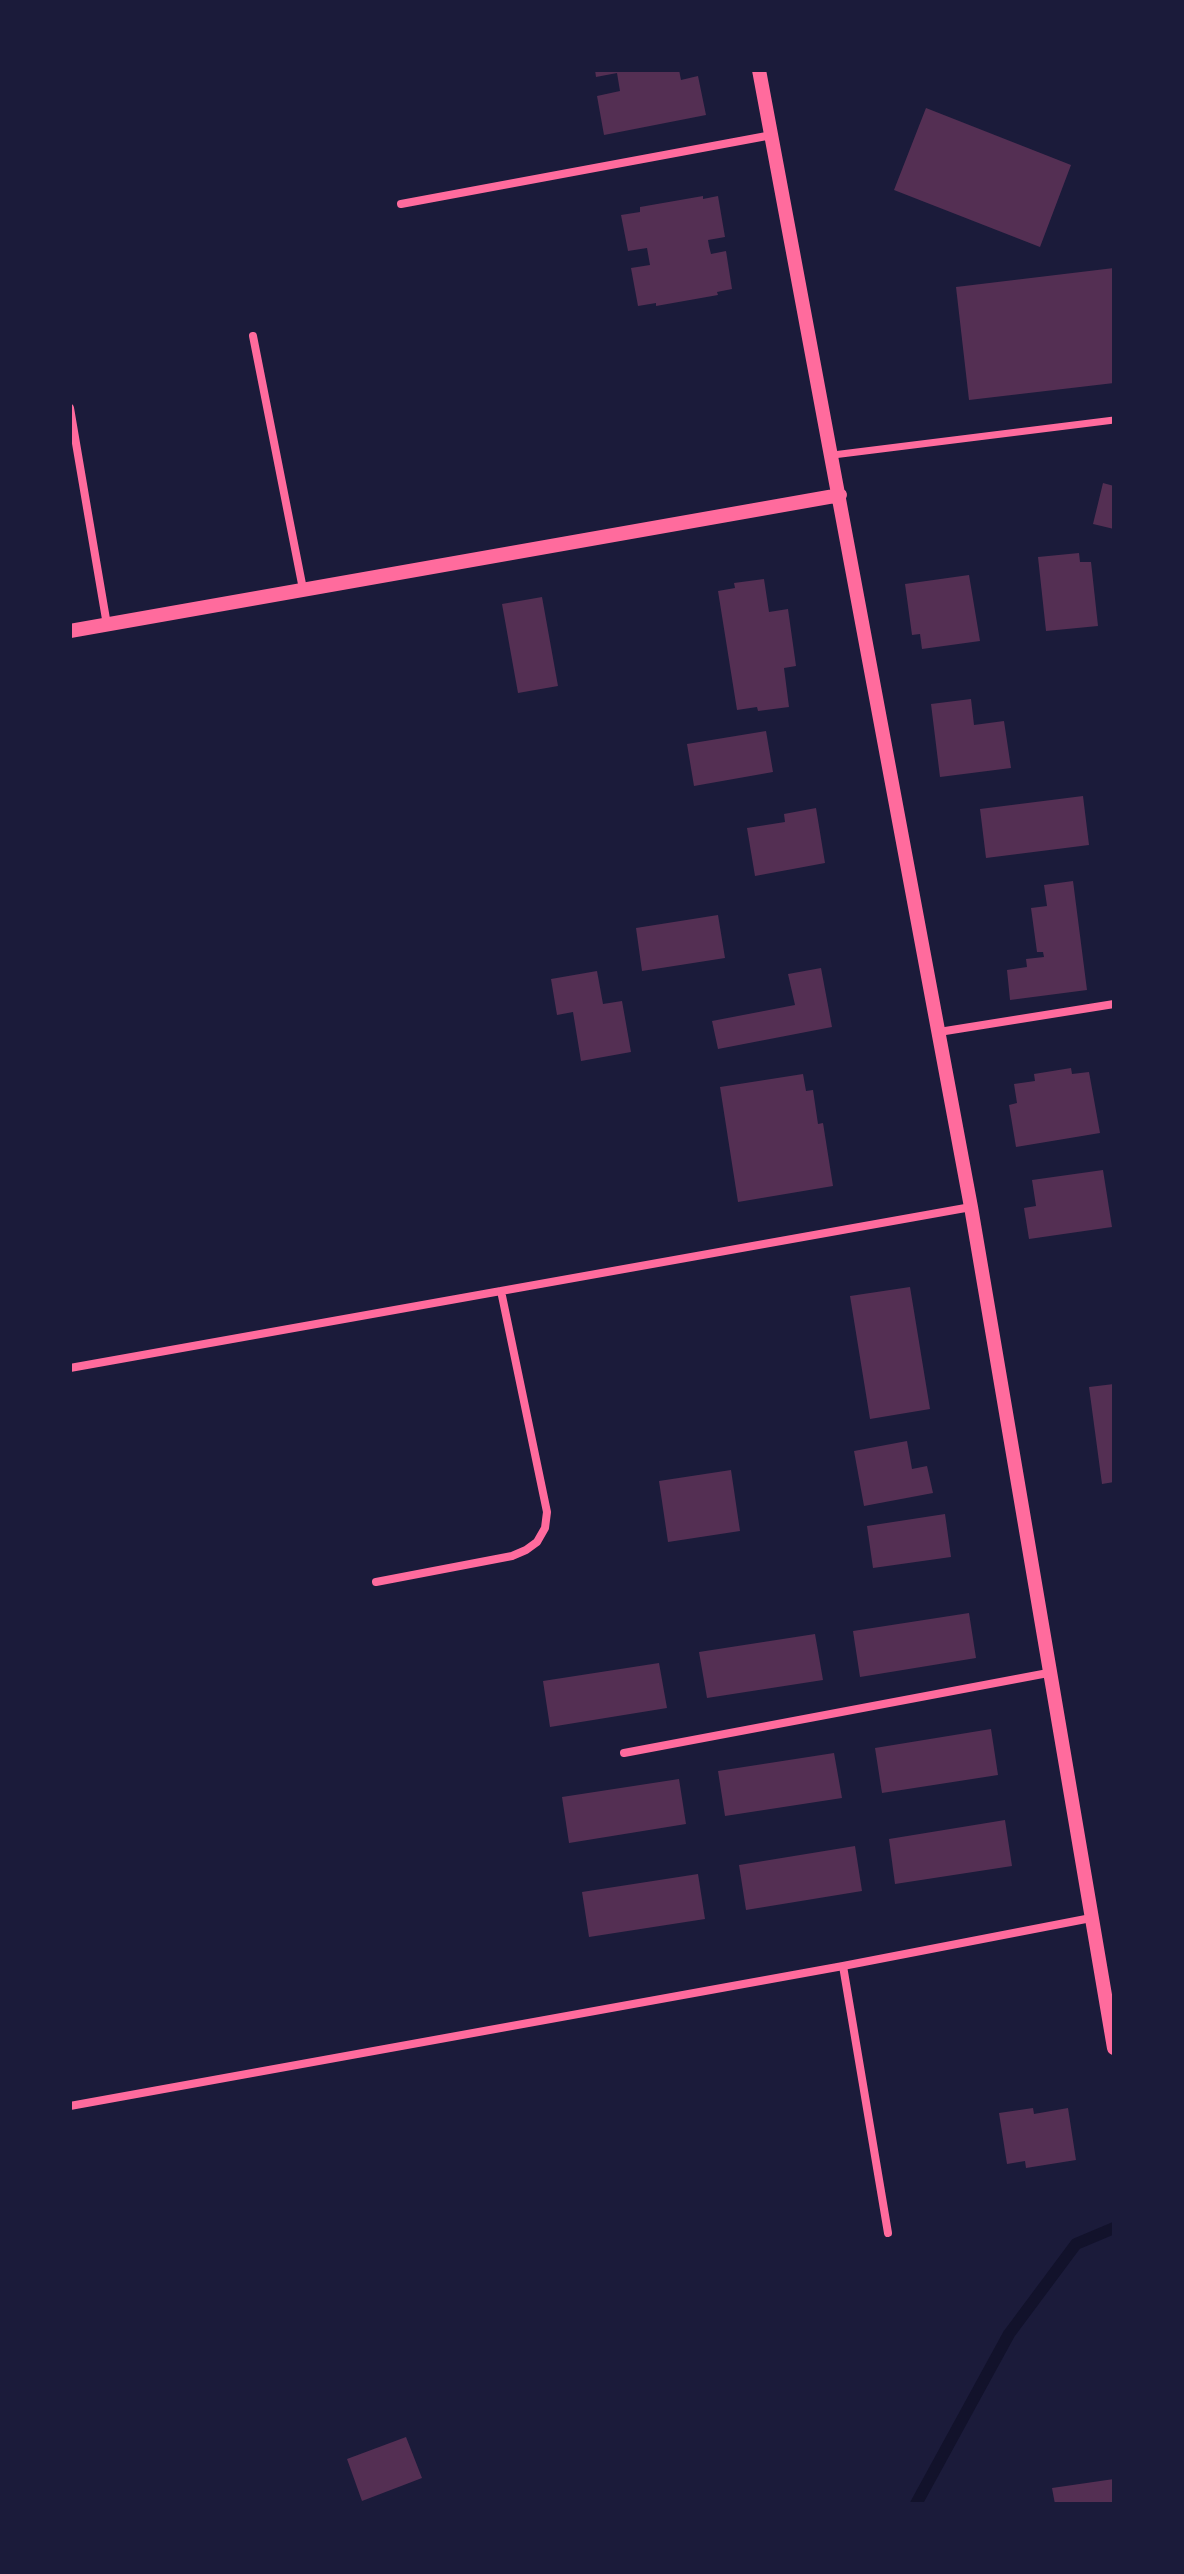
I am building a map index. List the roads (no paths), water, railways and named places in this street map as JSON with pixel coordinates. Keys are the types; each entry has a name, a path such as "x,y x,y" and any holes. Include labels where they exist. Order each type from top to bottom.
{"street":[{"path":"759,70 971,1207 1114,2048"},
{"path":"401,204 772,135"},
{"path":"253,336 303,589"},
{"path":"70,408 107,625"},
{"path":"833,455 1114,420"},
{"path":"70,631 840,495"},
{"path":"939,1032 1114,1004"},
{"path":"70,1368 971,1207"},
{"path":"376,1582 512,1556 537,1542 545,1528 547,1512 501,1291"},
{"path":"624,1753 1048,1673"},
{"path":"70,2106 1091,1918"},
{"path":"843,1966 888,2233"}],"waterway":[{"path":"916,2504 1009,2334 1076,2244 1114,2228"}]}
